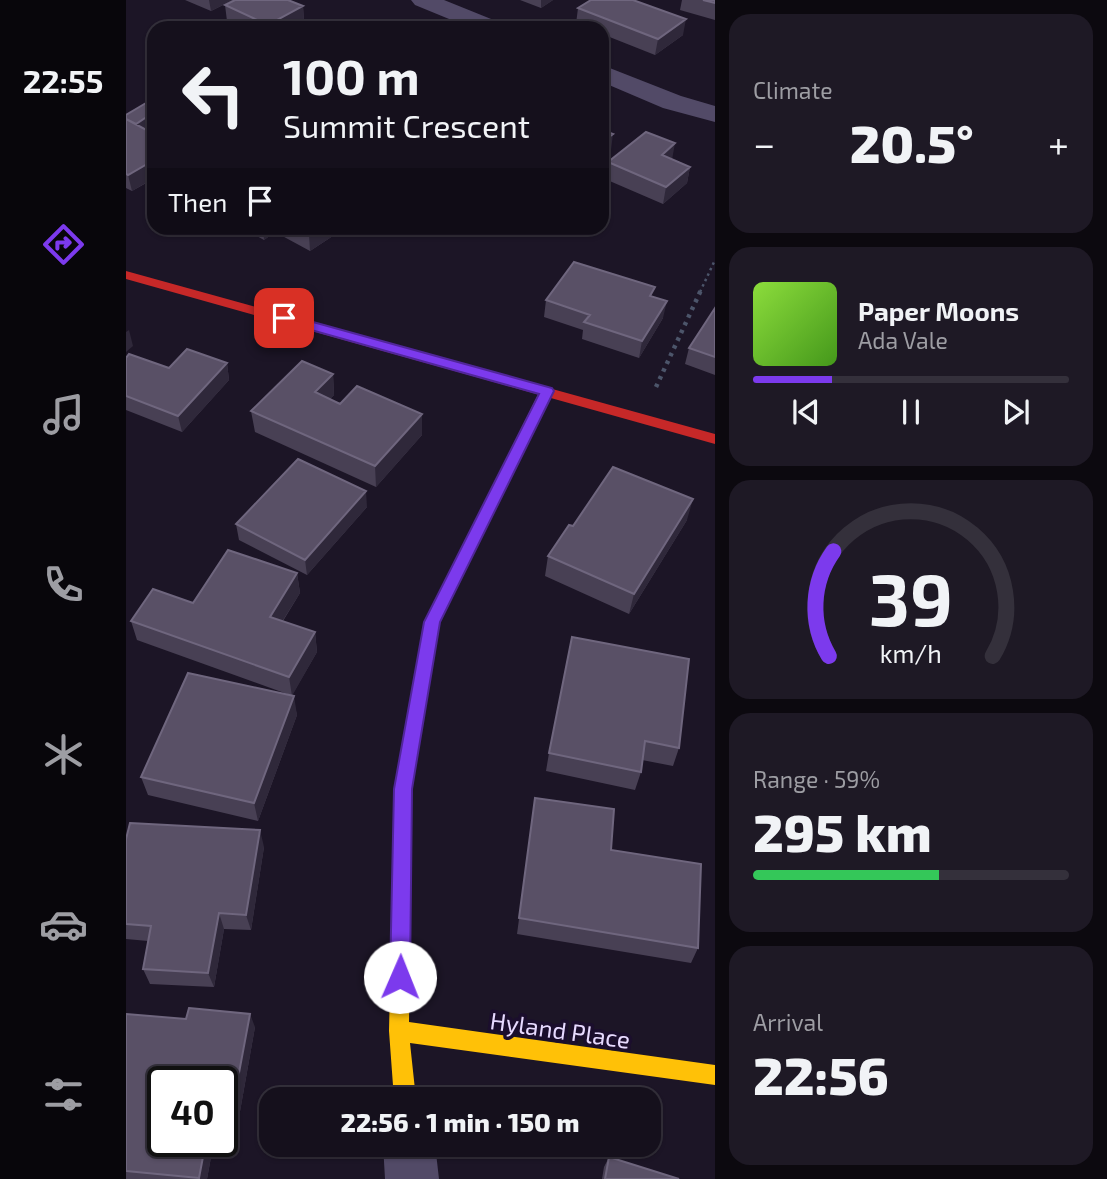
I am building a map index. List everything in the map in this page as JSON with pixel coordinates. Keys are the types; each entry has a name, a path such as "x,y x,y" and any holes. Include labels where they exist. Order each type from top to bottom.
{"street":[{"path":"423,0 475,21"},
{"path":"609,76 672,102 715,114"},
{"path":"126,275 715,439"},
{"path":"404,1087 399,1031 403,789 432,622 547,391"},
{"name":"Hyland Place","path":"399,1031 715,1075"},
{"path":"410,1157 412,1179"}],"path":[{"path":"655,388 715,260"}],"building":[{"path":"235,0 288,0 303,6 275,21 259,21 225,5"},
{"path":"591,0 633,0 686,19 658,39 578,8"},
{"path":"147,103 147,117 136,124 126,119 126,115"},
{"path":"126,119 147,130 147,164 126,174"},
{"path":"646,132 675,143 662,155 690,167 666,187 609,161"},
{"path":"574,262 655,287 650,296 667,301 642,341 584,322 590,315 546,300"},
{"path":"715,308 715,357 689,348"},
{"path":"187,349 227,363 178,416 126,396 126,358 129,354 169,368"},
{"path":"302,361 333,374 315,392 340,404 357,386 422,414 375,466 251,411"},
{"path":"298,459 366,491 305,560 236,524"},
{"path":"613,467 693,499 634,594 548,556 569,525 573,526"},
{"path":"228,550 297,573 270,617 315,632 289,677 131,621 153,589 193,603"},
{"path":"572,637 689,659 679,748 645,741 641,772 549,753"},
{"path":"188,673 294,696 254,803 141,777"},
{"path":"535,798 614,809 611,850 701,864 698,948 519,918"},
{"path":"130,823 260,830 246,915 219,913 208,973 143,969 151,926 126,924 126,839"},
{"path":"189,1008 250,1014 238,1078 238,1066 147,1066 147,1157 203,1157 199,1178 126,1171 126,1014 186,1019"},
{"path":"609,1157 679,1179 605,1179"}],"traffic: fast":[{"path":"403,817 403,789 432,622 495,495"}],"traffic: slow":[{"path":"495,495 547,391"},
{"path":"403,817 399,1031 404,1087"},
{"path":"399,1031 715,1075"}],"traffic: jam":[{"path":"126,275 715,439"}],"route":[{"path":"284,318 547,391 432,622 403,789 400,977"}]}
